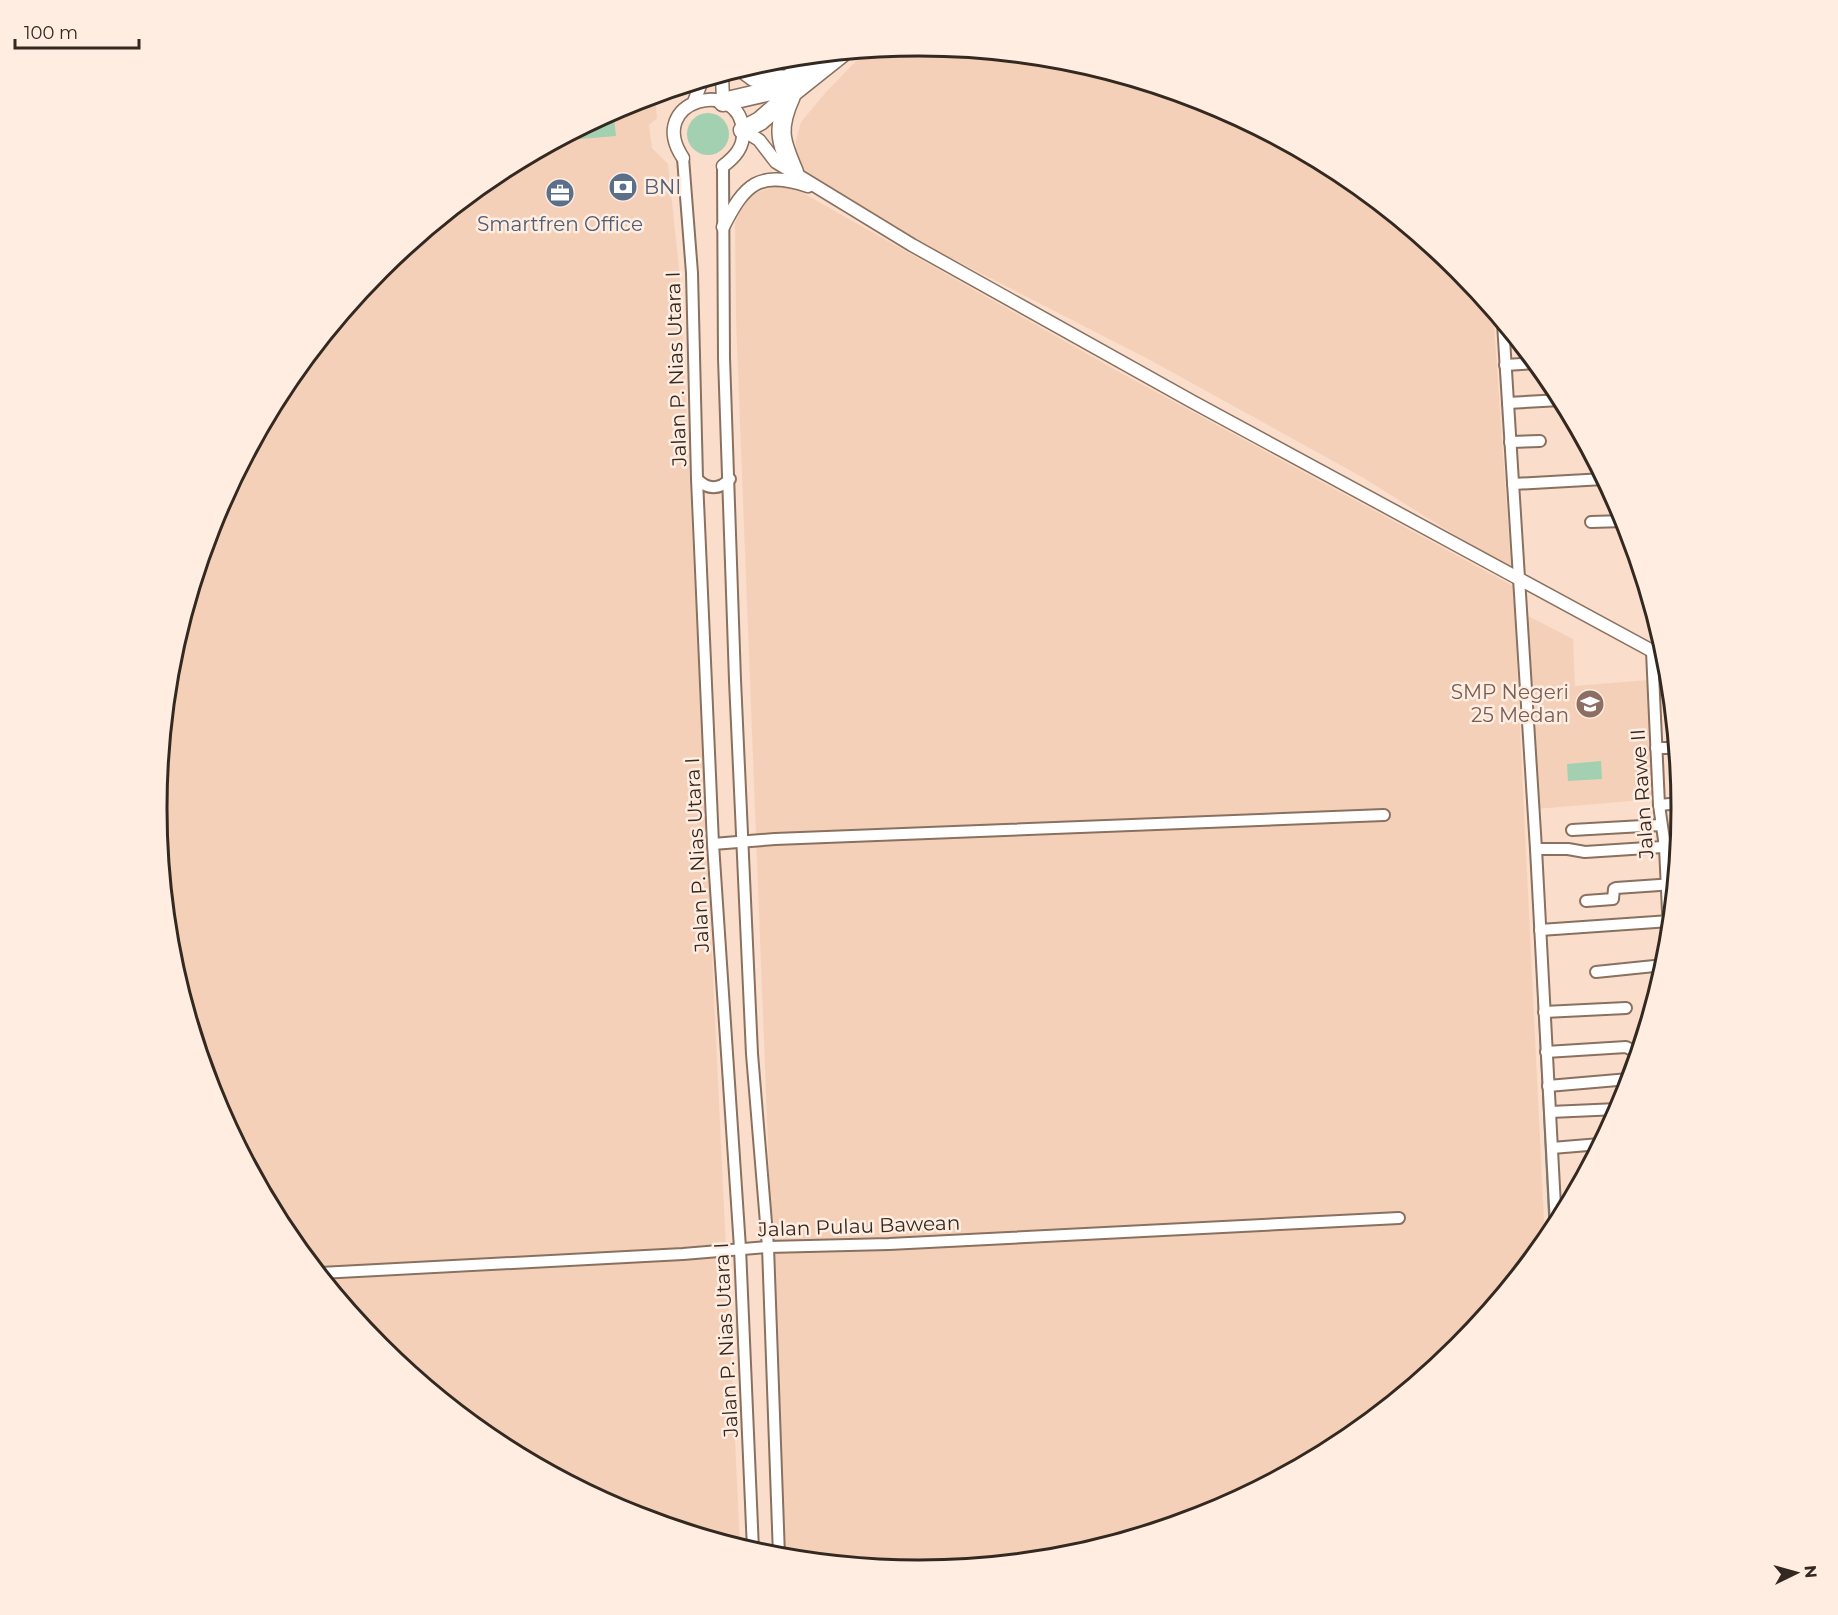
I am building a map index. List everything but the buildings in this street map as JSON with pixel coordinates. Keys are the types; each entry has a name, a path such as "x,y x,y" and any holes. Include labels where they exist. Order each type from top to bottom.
{"highway":[{"path":"723,102 790,86 829,61"},
{"path":"743,130 760,122 810,64"},
{"path":"751,75 790,86"},
{"path":"790,86 781,118 781,134 784,150 794,172"}],"street":[{"path":"722,82 723,102"},
{"path":"694,102 699,88"},
{"path":"683,158 677,149 674,127 685,108 703,99 714,99 723,102 737,113 743,130 742,141 739,151 723,166 724,358 742,842 752,1054 768,1247 779,1546"},
{"path":"743,130 759,141 776,162 912,245 1655,653"},
{"name":"Jalan P. Nias Utara I","path":"683,158 692,273 697,479 713,844 740,1248 753,1541"},
{"path":"723,227 737,200 748,188 761,181 791,180 820,190"},
{"path":"1504,335 1513,484 1512,575 1536,849 1556,1206"},
{"path":"1505,365 1526,364"},
{"path":"1508,403 1551,401"},
{"path":"1510,442 1540,441"},
{"path":"697,479 704,486 714,489 723,486 730,479"},
{"path":"1513,484 1595,479"},
{"path":"1591,522 1614,521"},
{"name":"Jalan Rawe II","path":"1652,651 1659,805 1668,869"},
{"path":"1656,748 1668,748"},
{"path":"1659,805 1671,804"},
{"path":"713,844 775,839 1384,815"},
{"path":"1572,830 1661,825"},
{"path":"1536,849 1568,849 1585,852 1669,847"},
{"path":"1586,901 1612,899 1616,888 1667,884"},
{"path":"1540,930 1662,921"},
{"path":"1596,972 1654,966"},
{"path":"1544,1012 1626,1008"},
{"path":"1546,1052 1625,1047 1631,1050"},
{"path":"1548,1086 1620,1080"},
{"path":"1550,1112 1607,1109"},
{"path":"1552,1148 1590,1145"},
{"name":"Jalan Pulau Bawean","path":"328,1273 683,1254 740,1248 890,1244 1399,1218"}],"shaded area":[{"path":"870,57 968,57 1066,70 1161,95 1207,113 1252,133 1337,182 1415,242 1451,276 1494,324 1511,570 1362,477 1150,360 803,182 795,163 796,140 801,122 859,58"},
{"path":"656,103 657,118 649,125 652,148 668,164 680,278 740,1538 677,1520 631,1502 586,1482 501,1433 423,1373 387,1339 322,1265 268,1183 224,1095 207,1049 181,954 173,906 169,857 167,808 173,709 181,661 207,566 224,520 268,431 322,350 354,312 423,242 501,182 586,133"},
{"path":"778,186 803,193 1121,373 1513,586 1544,1225 1516,1265 1451,1339 1415,1373 1337,1433 1252,1482 1161,1520 1114,1534 1017,1553 919,1560 870,1558 784,1547 736,319 735,223 745,200 755,193"},
{"name":"SMP Negeri 25 Medan","path":"1526,615 1573,639 1575,686 1649,680 1655,799 1535,809"}],"green space":[{"path":"708,113 716,114 723,119 728,126 728,142 723,149 716,154 708,155 700,154 693,149 688,142 687,134 688,126 693,119 700,114"},
{"path":"614,120 616,136 574,140"},
{"path":"1601,761 1602,779 1568,781 1567,764"}],"waterway":[{"path":"1530,830 1549,1217"}],"place":[{"name":"BNI","path":"623,187"},
{"name":"Smartfren Office","path":"560,193"},
{"name":"SMP Negeri 25 Medan","path":"1590,704"}]}
